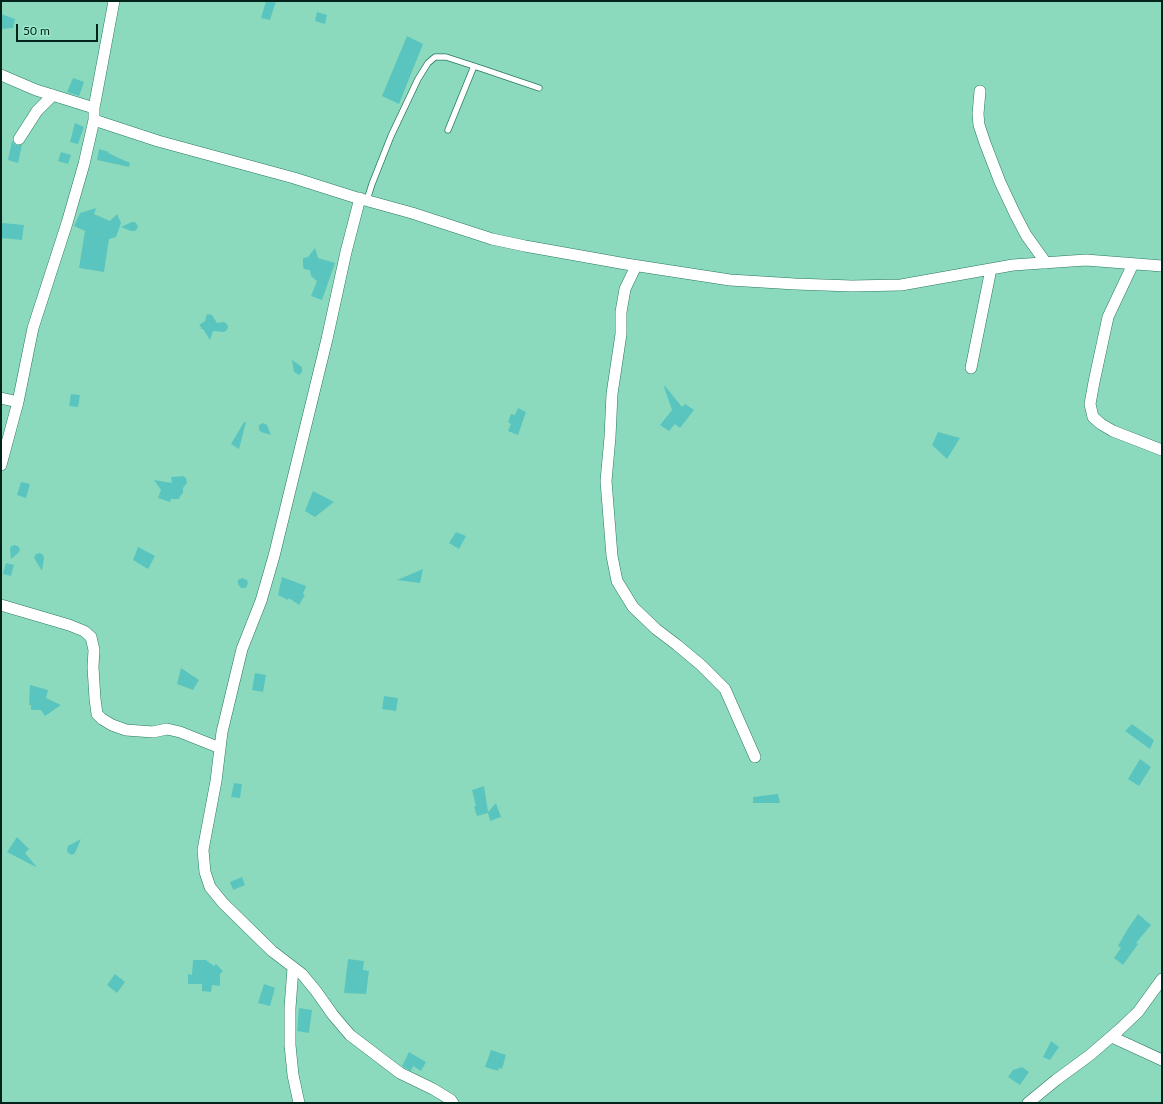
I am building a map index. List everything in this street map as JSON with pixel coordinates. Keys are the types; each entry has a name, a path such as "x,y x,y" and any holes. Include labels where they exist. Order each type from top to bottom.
{"street":[{"path":"1,465 18,402 33,328 84,164 94,120 94,108 114,1"},
{"path":"1,75 53,95 94,108"},
{"path":"980,91 978,114 979,125 985,143 1000,182 1015,214 1026,235 1046,263"},
{"path":"19,139 37,111 53,95"},
{"path":"94,120 158,141 294,178 412,213 492,239 636,266 730,280 852,286 900,285 1013,265 1086,260 1162,266"},
{"path":"363,199 346,252 327,340 274,556 261,601 242,649 222,732 216,781 203,850 205,872 210,887 223,903 272,951 302,974 350,1035 400,1073 433,1089 451,1100 453,1103"},
{"path":"1133,264 1108,317 1090,404 1093,417 1101,424 1113,431 1162,450"},
{"path":"636,266 625,289 621,312 621,334 612,394 606,481 612,556 617,581 633,607 656,629 701,665 725,689 756,758"},
{"path":"971,368 991,269"},
{"path":"1,398 18,402"},
{"path":"1,605 69,625 84,631 91,637 94,650 93,667 97,714 102,719 112,725 126,730 152,732 166,729 180,732 220,748"},
{"path":"293,968 290,1008 290,1045 293,1075 299,1103"},
{"path":"1028,1103 1112,1037 1138,1012 1162,980"},
{"path":"1112,1037 1162,1060"}],"lane":[{"path":"363,199 372,184 390,136 418,79 428,63 435,57 446,57 540,88"},
{"path":"448,130 474,66"}],"building":[{"path":"266,1 276,1 270,20 261,18"},
{"path":"317,12 327,15 325,24 315,21"},
{"path":"1,14 15,19 13,28 1,29"},
{"path":"407,36 423,44 399,104 382,96"},
{"path":"73,78 84,82 79,96 67,92"},
{"path":"75,123 84,127 78,144 70,142"},
{"path":"12,141 16,145 22,145 18,163 8,160"},
{"path":"99,149 109,152 108,153 130,163 129,167 97,160"},
{"path":"61,152 71,155 68,164 58,161"},
{"path":"96,208 94,214 110,221 117,214 121,223 116,237 109,239 104,272 79,268 85,231 74,226 80,213"},
{"path":"135,222 138,226 135,231 121,227"},
{"path":"2,223 24,225 22,240 1,238"},
{"path":"315,248 318,258 335,263 322,300 311,296 317,281 311,276 310,270 304,269 303,266 303,258 308,257"},
{"path":"207,314 212,315 217,323 224,322 228,327 224,332 213,331 210,340 203,329 200,329 202,328 199,325 205,321"},
{"path":"292,360 302,367 302,372 299,375 294,372"},
{"path":"665,386 682,407 685,404 694,410 680,428 675,424 669,431 660,425 672,410 664,387"},
{"path":"71,394 80,395 78,407 69,406"},
{"path":"518,408 526,412 518,435 508,431 511,424 508,422 511,414 515,415"},
{"path":"244,422 246,422 239,449 231,444"},
{"path":"263,423 267,425 271,435 259,430 259,425"},
{"path":"938,432 960,438 947,459 932,445"},
{"path":"183,476 186,478 187,483 183,488 183,493 179,499 171,499 170,502 158,498 161,490 154,480 172,483 171,477"},
{"path":"21,482 30,484 26,498 17,495"},
{"path":"313,491 334,502 315,517 305,511"},
{"path":"456,532 466,536 459,549 449,543"},
{"path":"15,545 19,547 20,550 11,559 10,549 11,546"},
{"path":"138,547 155,556 148,569 133,560"},
{"path":"40,553 44,558 42,571 34,558 36,554"},
{"path":"6,563 14,565 11,576 3,574"},
{"path":"423,569 420,583 397,580"},
{"path":"282,577 306,586 303,594 305,595 299,605 289,598 288,600 278,595"},
{"path":"242,578 247,580 248,583 245,588 241,588 238,584 238,580"},
{"path":"181,668 199,680 193,690 177,684"},
{"path":"255,673 266,675 263,692 252,690"},
{"path":"30,685 48,690 46,698 61,705 45,716 41,710 31,710 31,705 29,705"},
{"path":"384,696 398,698 396,711 382,709"},
{"path":"1132,724 1154,740 1150,749 1125,731"},
{"path":"1140,759 1151,767 1139,786 1128,779"},
{"path":"234,783 242,784 240,798 231,797"},
{"path":"484,786 488,812 496,803 501,817 490,821 488,813 477,816 474,807 476,806 472,790"},
{"path":"778,794 780,803 753,803 753,797"},
{"path":"17,837 29,849 25,853 36,867 7,852"},
{"path":"81,839 75,853 72,855 68,853 68,846"},
{"path":"242,877 245,885 233,890 230,882"},
{"path":"1138,914 1151,925 1136,943 1138,944 1123,965 1114,958 1121,948 1118,946"},
{"path":"348,959 364,961 363,970 369,971 366,994 344,993"},
{"path":"193,960 206,960 214,966 216,964 223,971 220,974 220,986 212,985 211,992 202,991 202,984 188,984 188,974 192,975"},
{"path":"115,974 125,982 117,993 107,985"},
{"path":"264,984 275,988 270,1006 258,1003"},
{"path":"299,1008 312,1010 309,1033 297,1031"},
{"path":"1051,1041 1059,1047 1050,1060 1043,1057"},
{"path":"491,1050 506,1055 502,1069 499,1068 498,1071 485,1067"},
{"path":"409,1052 426,1062 421,1071 413,1066 411,1071 402,1066"},
{"path":"1022,1067 1029,1072 1020,1085 1008,1077 1013,1070"}]}
